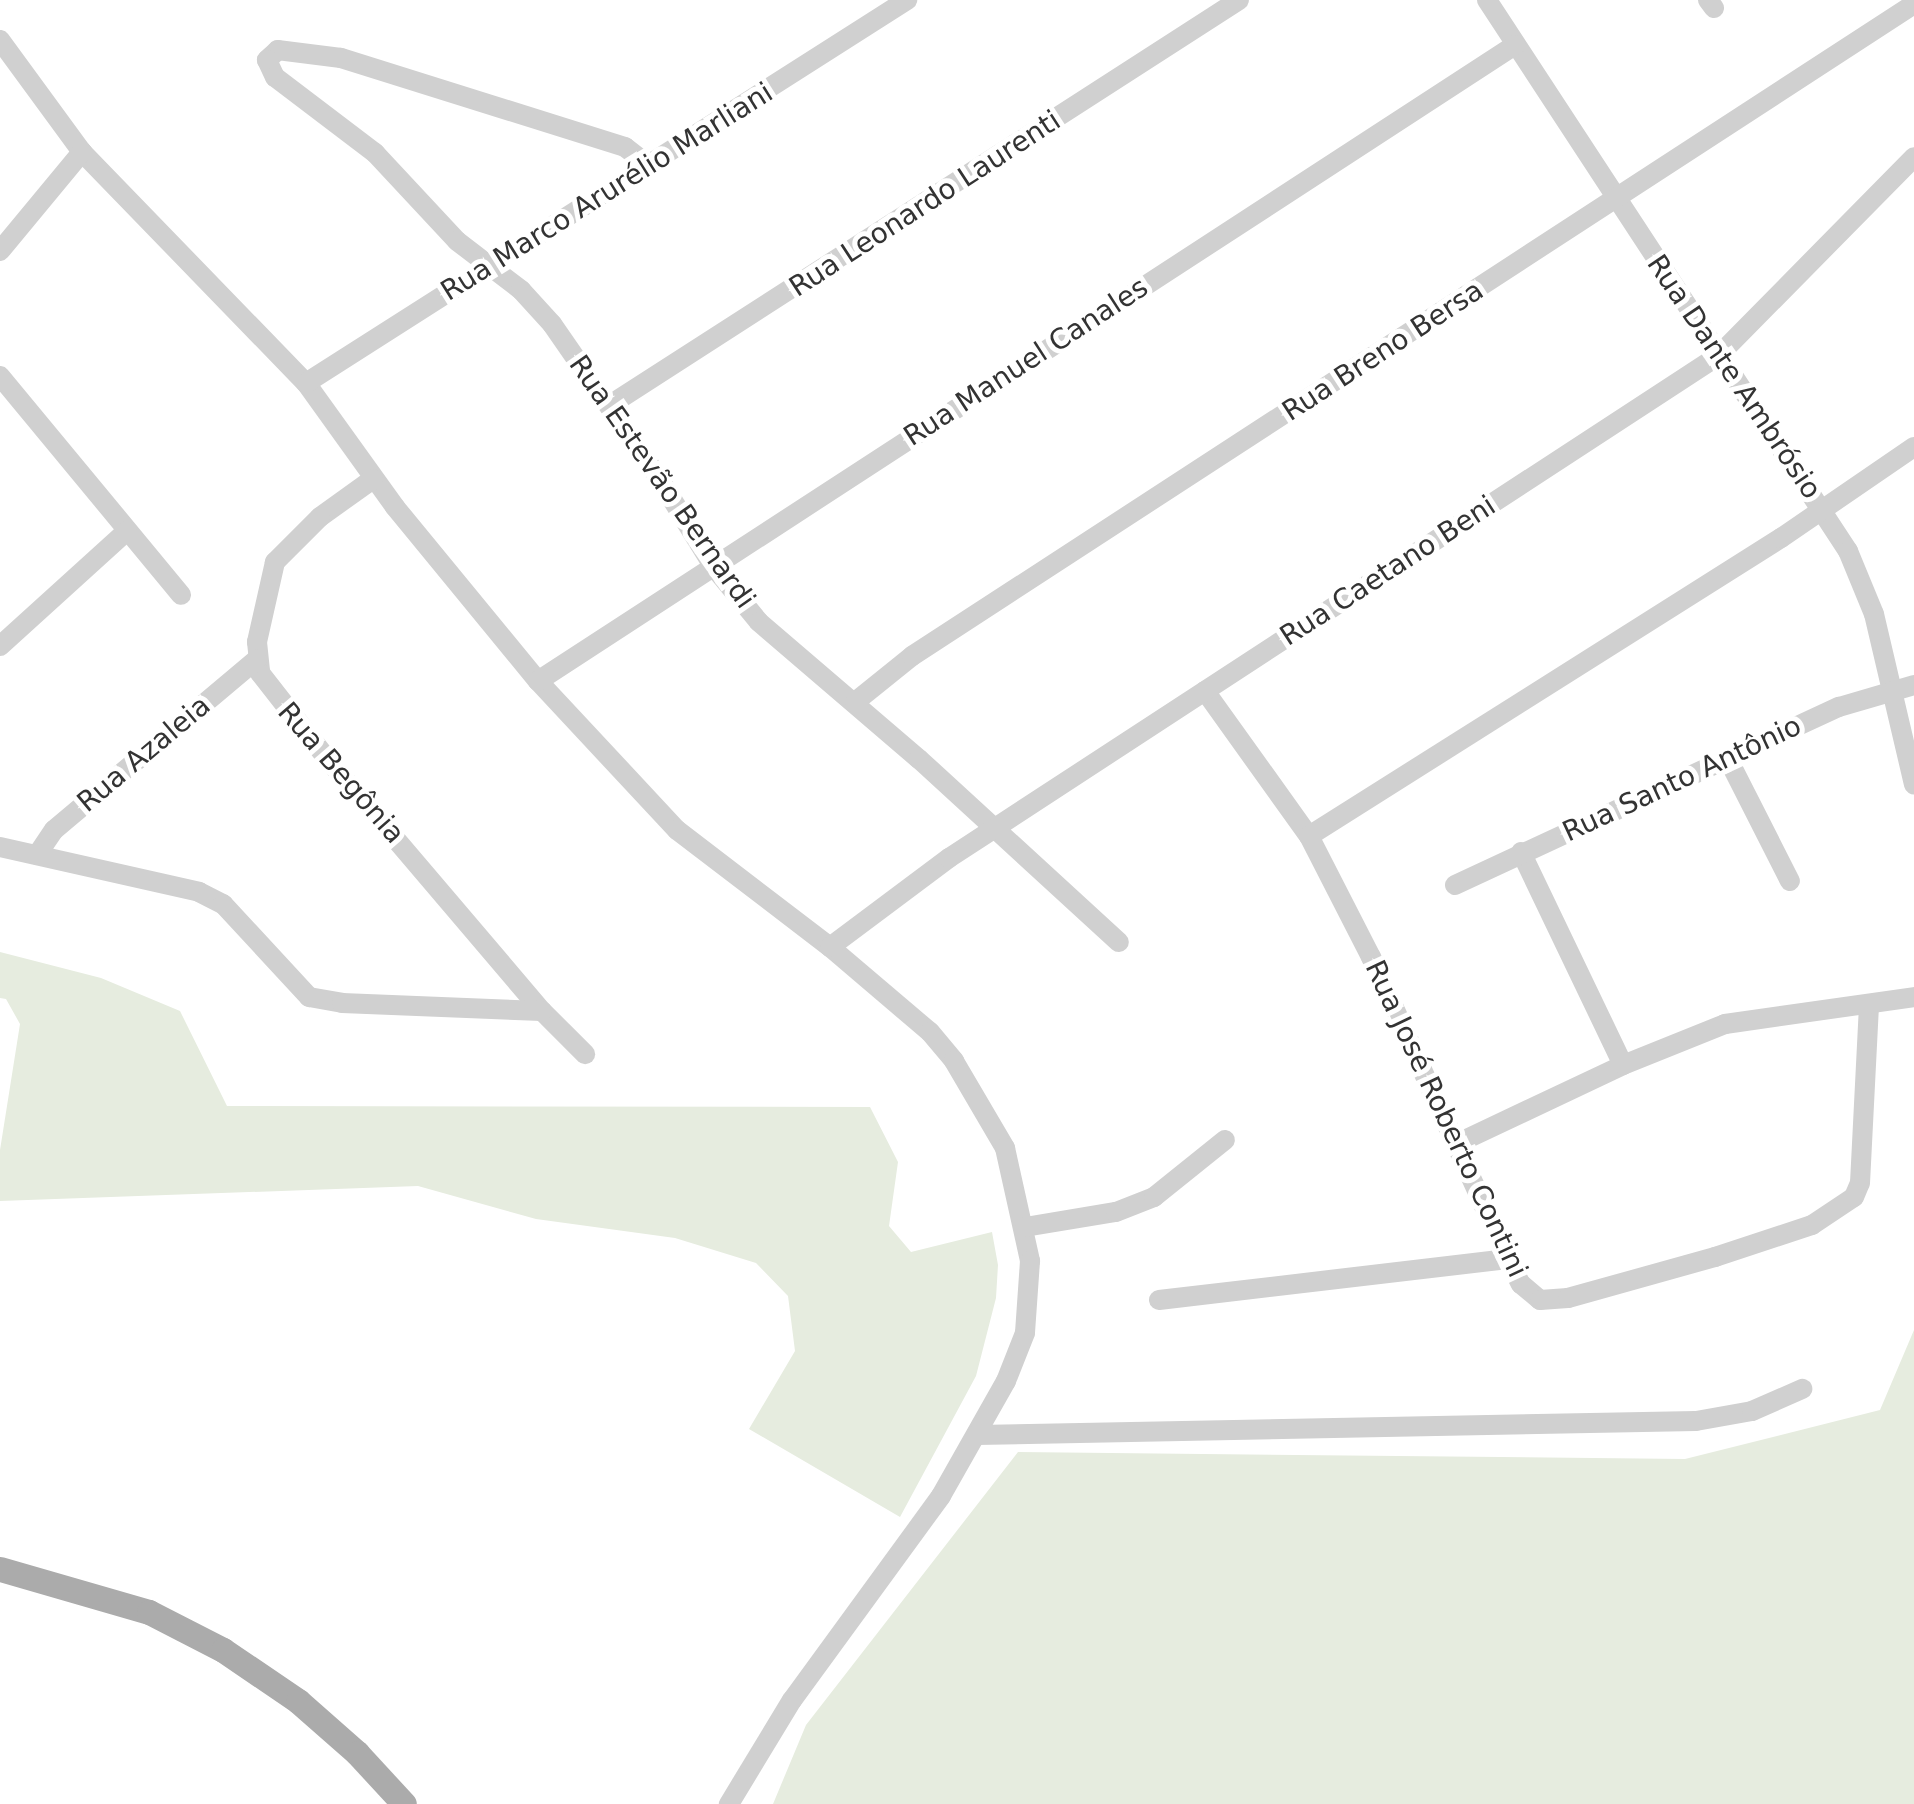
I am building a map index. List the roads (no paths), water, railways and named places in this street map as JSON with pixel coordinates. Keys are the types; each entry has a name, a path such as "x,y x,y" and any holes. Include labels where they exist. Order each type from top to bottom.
{"main road":[{"path":"0,1570 149,1612 223,1650 298,1701 357,1752 404,1804"}],"street":[{"name":"Rua Marco Arurélio Marliani","path":"306,384 908,0"},
{"name":"Rua Leonardo Laurenti","path":"610,405 1239,0"},
{"name":"Rua Dante Ambrósio","path":"1487,0 1822,510 1866,589 1914,784"},
{"name":"Rua Breno Bersa","path":"855,702 912,656 1617,201 1914,4"},
{"path":"0,40 82,152 306,384 373,479 538,681 678,830 920,1022 954,1061 1005,1148 1030,1261 1024,1333 977,1435 893,1564 792,1700 730,1804"},
{"name":"Rua Manuel Canales","path":"538,681 1515,45"},
{"name":"Rua Estevão Bernardi","path":"648,165 625,147 376,69 319,53 270,53 268,68 275,78 375,152 457,241 521,290 552,324 610,405 713,566 759,622 855,702 1119,942"},
{"path":"0,251 82,152"},
{"name":"Rua Caetano Beni","path":"830,947 949,858 1718,356 1914,157"},
{"path":"0,376 181,596"},
{"path":"1205,691 1308,836 1822,510 1914,447"},
{"path":"257,659 264,598 275,562 320,518 373,479"},
{"path":"0,646 127,531"},
{"name":"Rua Azaleia","path":"38,855 54,830 257,659"},
{"name":"Rua Begônia","path":"257,659 266,686 542,1011 586,1054"},
{"name":"Rua Santo Antônio","path":"1455,885 1727,757 1892,689 1914,686"},
{"path":"1727,757 1790,880"},
{"name":"Rua José Roberto Contini","path":"1308,836 1371,957 1508,1259 1533,1297 1552,1301 1715,1258 1812,1224 1844,1205 1859,1191 1869,1005"},
{"path":"0,848 199,892 223,904 309,996 342,1002 542,1011"},
{"path":"1521,852 1623,1065"},
{"path":"1456,1144 1698,1033 1749,1018 1914,996"},
{"path":"1024,1227 1116,1212 1154,1197 1225,1140"},
{"path":"1159,1300 1508,1259"},
{"path":"977,1435 1696,1420 1752,1410 1802,1389"}]}
